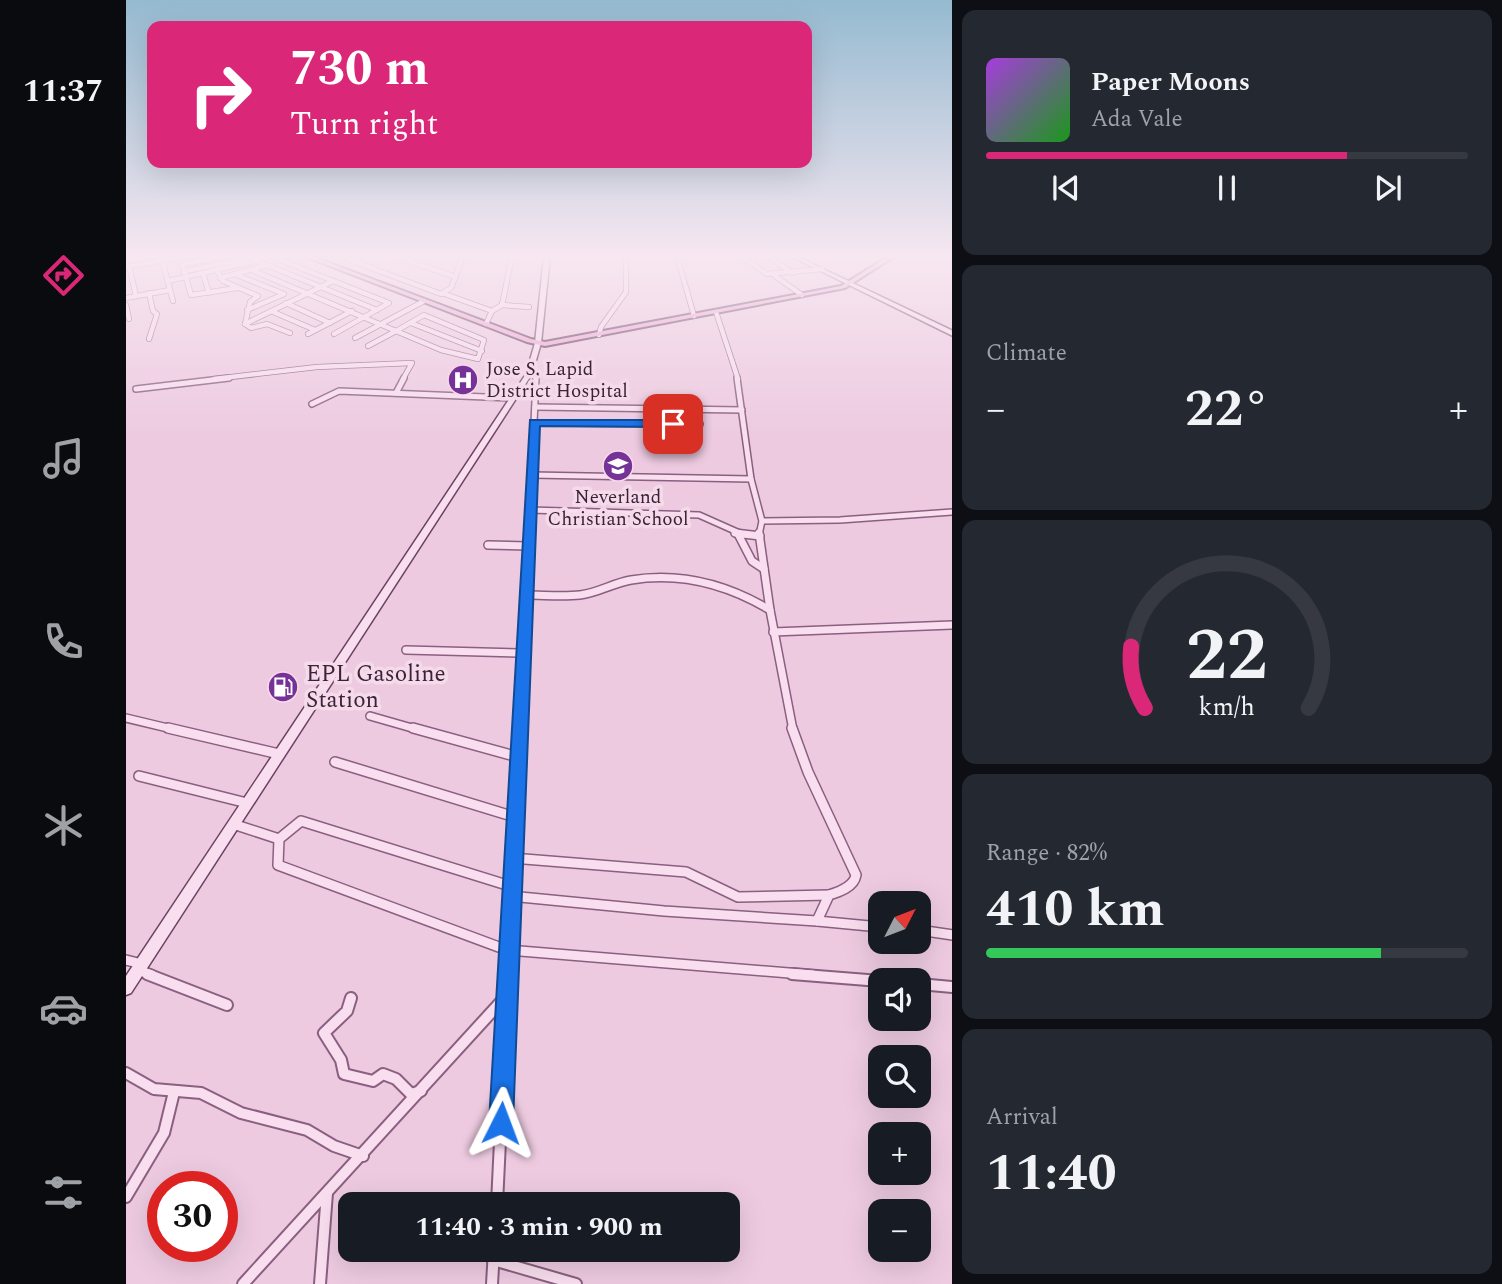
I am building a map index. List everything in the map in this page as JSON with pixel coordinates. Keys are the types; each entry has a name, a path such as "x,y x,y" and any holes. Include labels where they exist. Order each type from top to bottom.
{"main road":[{"path":"464,316 538,343 599,335 694,316"},
{"path":"126,988 533,367 541,316"},
{"path":"916,316 952,334"}],"street":[{"path":"149,339 156,316"},
{"path":"245,324 246,316"},
{"path":"245,324 261,316"},
{"path":"282,316 315,330"},
{"path":"314,316 330,323"},
{"path":"308,334 343,316"},
{"path":"355,338 398,316"},
{"path":"334,334 364,317 396,331 468,358 478,359 484,340 424,316 411,323 396,331 368,346"},
{"path":"486,324 490,316"},
{"path":"599,335 609,316"},
{"path":"512,858 686,872 704,878 737,897 829,895 842,891 855,880 856,875 808,772 791,724 770,610 760,536 762,521 751,479 748,430 724,330 718,316"},
{"path":"411,323 482,351"},
{"path":"245,324 251,328 267,324 290,333"},
{"path":"136,389 317,367 412,363 396,393"},
{"path":"498,1192 535,407 536,378 533,367"},
{"path":"312,404 339,391 513,398"},
{"path":"535,407 742,410"},
{"path":"534,423 700,424"},
{"path":"532,475 751,479"},
{"path":"530,510 699,515 738,534 760,536"},
{"path":"762,521 840,520 952,512"},
{"path":"738,534 752,561 765,569"},
{"path":"488,545 528,546"},
{"path":"526,595 580,595 630,580 650,579 717,586 747,596 770,610"},
{"path":"774,632 952,625"},
{"path":"406,650 522,653"},
{"path":"370,716 517,757"},
{"path":"126,718 279,754"},
{"path":"335,762 515,817"},
{"path":"139,776 247,803"},
{"path":"868,926 664,911 510,891 301,821 279,839 278,865 508,950 868,980"},
{"path":"233,824 279,839"},
{"path":"817,921 829,895"},
{"path":"931,932 952,935"},
{"path":"126,960 227,1005"},
{"path":"931,985 952,987"},
{"path":"243,1284 363,1156 508,994"},
{"path":"351,998 347,1011 324,1033 341,1060 344,1074 364,1081 373,1081 383,1074 396,1079 411,1094 421,1091"},
{"path":"126,1073 154,1089 201,1093 241,1113 307,1130 334,1146 363,1156"},
{"path":"126,1198 170,1121 175,1105 174,1092"},
{"path":"320,1284 327,1193"},
{"path":"492,1284 493,1262"},
{"path":"513,1262 576,1284"}],"place":[{"name":"Jose S. Lapid District Hospital","path":"463,380"},
{"name":"Neverland Christian School","path":"618,466"},
{"name":"EPL Gasoline Station","path":"283,687"}],"route":[{"path":"501,1123 510,886 534,423 673,424"}]}
